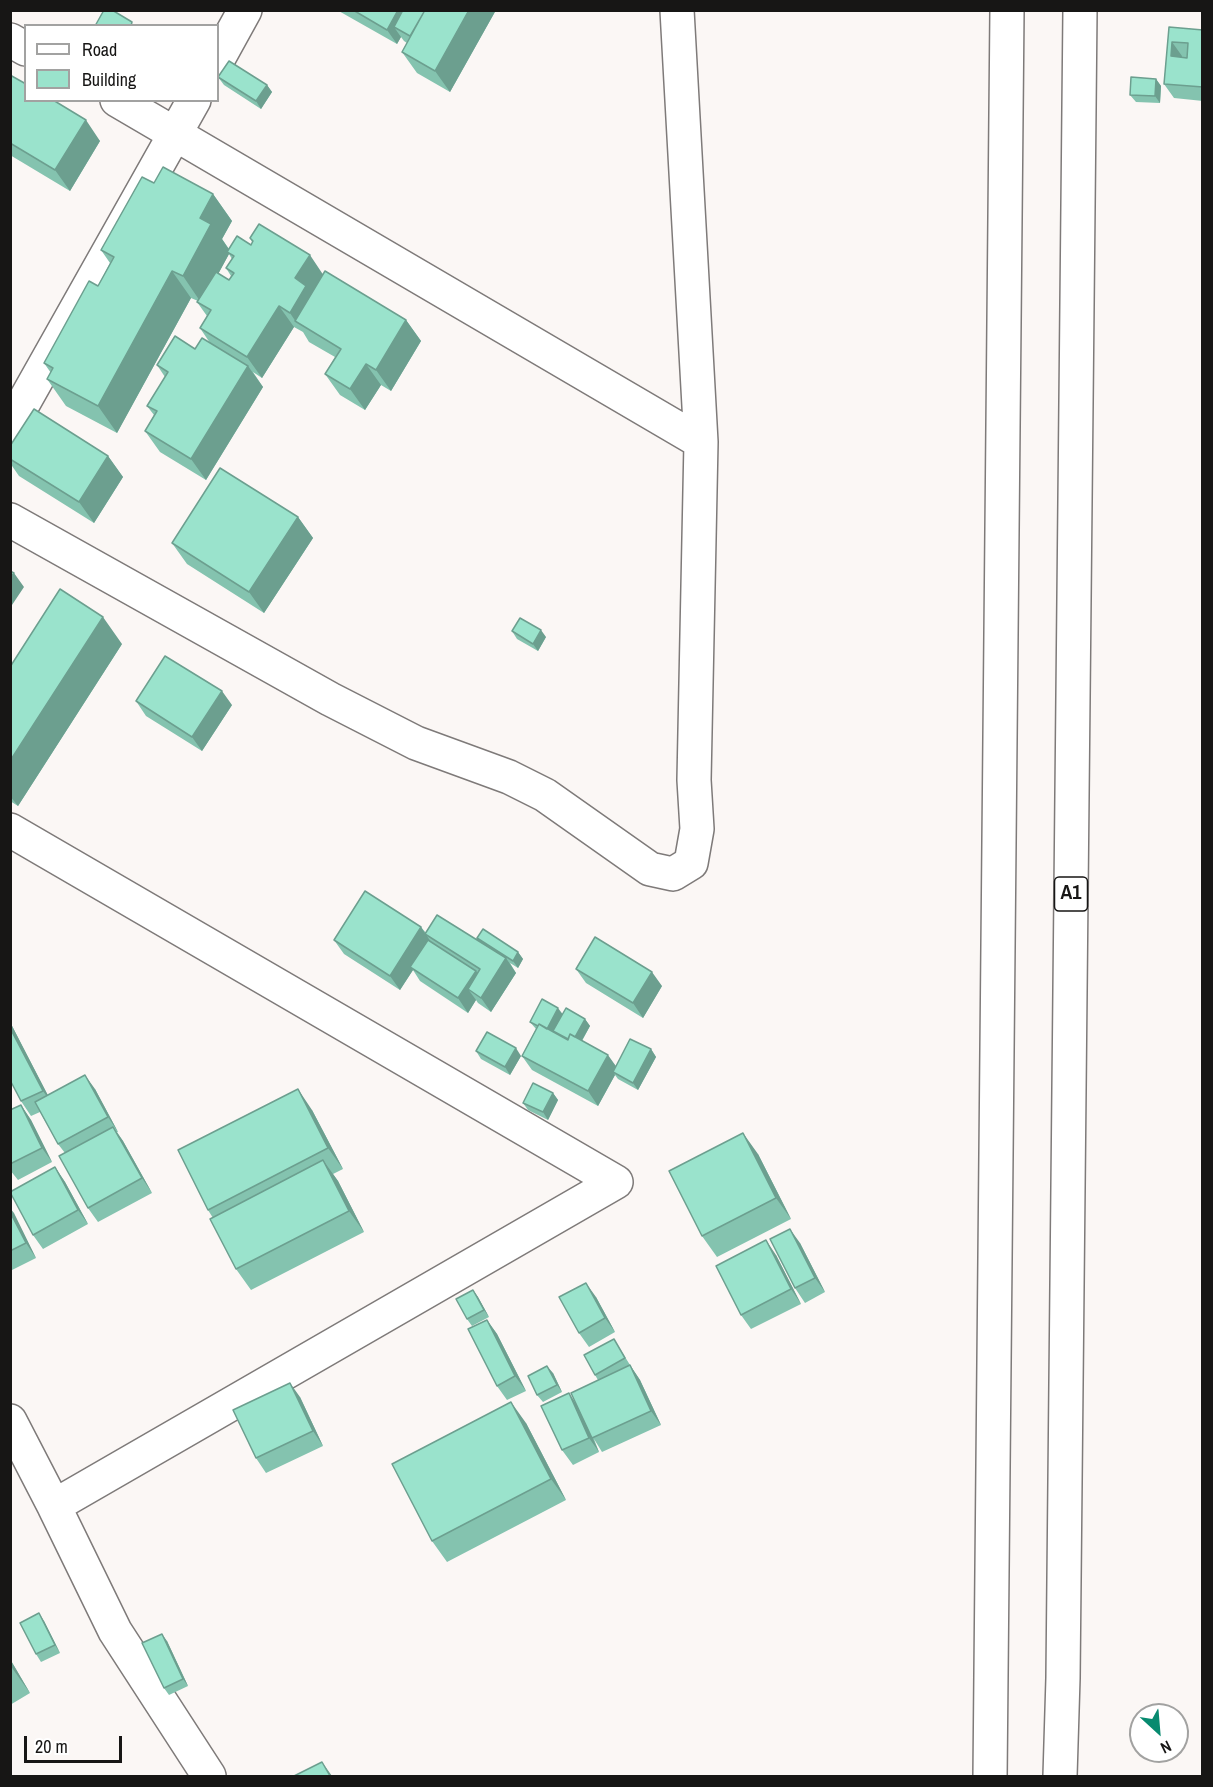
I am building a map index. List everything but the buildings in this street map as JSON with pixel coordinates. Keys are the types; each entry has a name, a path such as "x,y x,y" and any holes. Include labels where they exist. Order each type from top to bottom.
{"street":[{"path":"219,57 245,10"},
{"path":"10,520 340,704 416,743 509,777 545,795 650,869 673,874 691,863 697,829 694,780 701,442 677,10"},
{"path":"990,1776 1006,10"},
{"name":"A1","path":"1060,1776 1080,10"},
{"path":"10,40 24,48"},
{"path":"121,102 701,442"},
{"path":"10,428 193,102"},
{"path":"10,830 616,1182 54,1506"},
{"path":"10,1421 115,1631 208,1776"}]}
